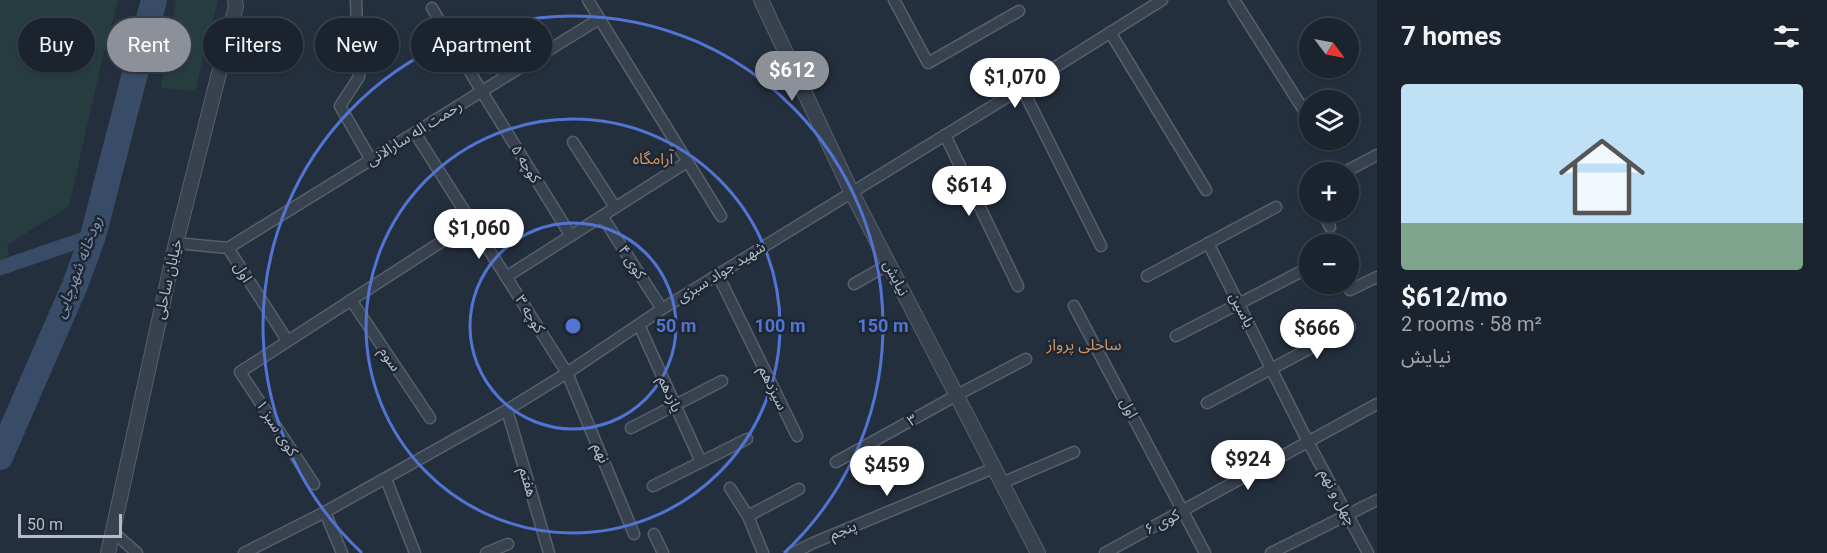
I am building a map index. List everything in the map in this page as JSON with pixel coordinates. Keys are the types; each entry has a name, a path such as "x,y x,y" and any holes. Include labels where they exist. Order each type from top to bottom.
{"street":[{"path":"356,0 358,77 340,106 371,160"},
{"path":"588,0 721,216"},
{"name":"نیایش","path":"761,0 851,191 1038,553"},
{"path":"894,0 928,63 1019,11"},
{"path":"1234,0 1299,103"},
{"name":"شهید جواد سبزی","path":"251,552 507,410 662,309 1022,88 1157,1"},
{"name":"خیابان ساحلی","path":"108,553 176,243 237,2"},
{"name":"کوچه ۵","path":"432,8 571,236"},
{"name":"رحمت اله سارالانی","path":"228,248 599,19"},
{"path":"1110,32 1206,190"},
{"path":"1022,88 1101,246"},
{"name":"کوچه ۳","path":"415,133 567,373"},
{"path":"945,135 1018,286"},
{"path":"573,142 615,207"},
{"path":"1359,165 1377,155"},
{"path":"506,277 687,162"},
{"path":"1147,276 1275,207"},
{"name":"کوی ۴","path":"602,216 662,309"},
{"path":"287,340 472,222"},
{"path":"1328,222 1330,227"},
{"name":"اول","path":"176,243 228,248 287,340"},
{"name":"یاسین","path":"1208,243 1308,442"},
{"path":"854,284 889,264"},
{"path":"1176,336 1299,273"},
{"name":"سیزدهم","path":"718,275 797,436"},
{"path":"1359,285 1377,276"},
{"name":"سوم","path":"351,300 430,418"},
{"name":"اول","path":"1074,306 1205,553"},
{"name":"یازدهم","path":"639,325 701,462"},
{"path":"1207,403 1350,327"},
{"name":"کوی سبز ۱","path":"287,340 240,372 314,484"},
{"name":"۳","path":"836,462 1026,359"},
{"name":"نهم","path":"567,373 634,534"},
{"path":"631,428 722,381"},
{"name":"کوی ۶","path":"1105,553 1377,404"},
{"name":"هفتم","path":"507,410 549,553"},
{"path":"653,486 747,439"},
{"name":"چهل و نهم","path":"1308,442 1368,553"},
{"path":"1002,483 1074,452"},
{"name":"پنجم","path":"793,553 816,548 994,468"},
{"path":"386,479 415,553"},
{"path":"730,488 748,516 763,553"},
{"path":"748,516 799,489"},
{"path":"1271,553 1377,500"},
{"path":"325,512 342,553"},
{"path":"112,531 137,553"},
{"path":"654,534 663,553"},
{"path":"486,553 508,544"}],"green space":[{"path":"0,0 118,0 113,18 107,18 107,42 69,206 7,245 9,255 0,260"},
{"path":"176,0 218,0 213,18 203,18 203,59 195,91 161,88 164,72 191,72 191,18 173,18"}],"waterway":[{"name":"رودخانه شهرچایی","path":"0,457 75,285 93,236 154,0"},
{"path":"0,268 93,236"}],"district":[{"name":"آرامگاه","path":"653,158"},
{"name":"ساحلی پرواز","path":"1084,344"}]}
